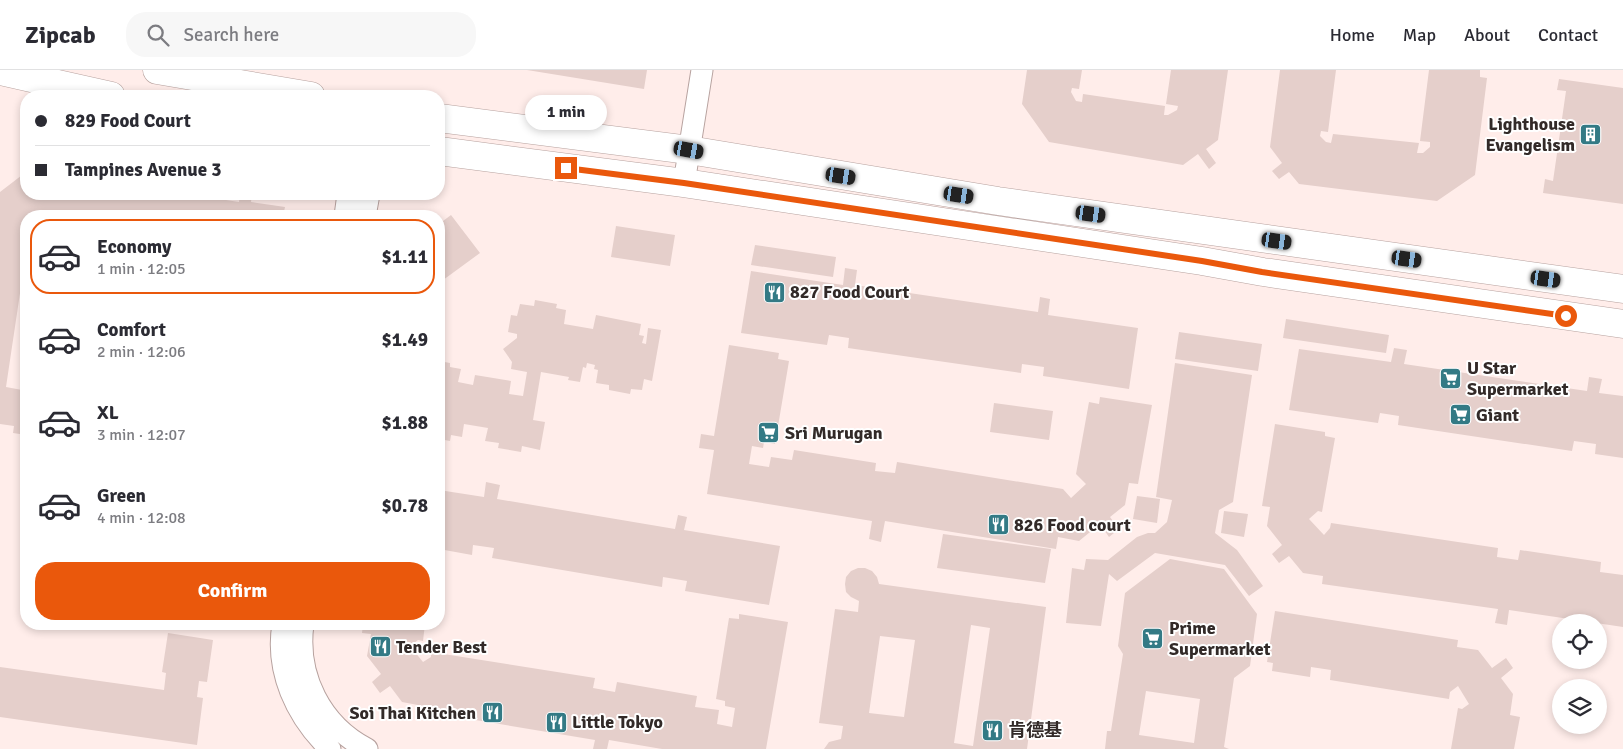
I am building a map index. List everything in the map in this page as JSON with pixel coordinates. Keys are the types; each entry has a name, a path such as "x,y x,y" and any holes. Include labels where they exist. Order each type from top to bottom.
{"street":[{"path":"157,70 275,90"},
{"path":"684,183 702,70"},
{"path":"0,71 84,90"},
{"path":"445,119 689,150 998,201 1623,289"},
{"path":"445,152 684,183 1192,259 1262,272 1623,324"},
{"path":"282,630 280,641 284,671 293,701 312,732 330,749"},
{"path":"302,630 301,640 304,666 312,693 328,719 348,739 367,749"}],"building":[{"path":"527,70 647,70 644,89"},
{"path":"1027,70 1082,70 1079,89 1072,88 1071,92 1076,101 1082,102 1083,94 1165,106 1164,115 1168,115 1177,110 1178,106 1166,104 1171,70 1228,70 1218,140 1206,149 1216,163 1209,169 1198,154 1183,165 1049,142 1022,104"},
{"path":"1280,70 1336,70 1328,132 1321,131 1320,136 1326,142 1331,143 1333,134 1419,143 1417,153 1423,153 1430,147 1430,142 1420,141 1429,70 1480,70 1480,77 1487,78 1475,175 1437,201 1299,184 1289,172 1279,179 1272,171 1282,163 1270,147"},
{"name":"Lighthouse Evangelism","path":"1559,79 1623,88 1623,204 1543,193 1545,179 1553,181 1566,91 1557,90"},
{"path":"20,177 20,200 226,200 239,202 239,200 251,200 251,202 285,207 284,210 20,210 20,293 6,387 20,390 20,434 13,433 14,426 0,424 0,192"},
{"path":"451,215 480,253 445,279 445,220"},
{"path":"616,226 675,235 670,266 611,257"},
{"path":"755,245 836,257 833,277 751,265"},
{"path":"845,268 857,270 855,285 1038,312 1040,297 1050,299 1048,315 1138,328 1129,389 1043,376 1044,367 1022,364 1021,373 848,348 849,338 829,335 827,345 741,333 751,271 843,285"},
{"path":"535,300 557,304 556,308 566,310 564,324 593,329 596,315 641,324 639,335 644,336 642,343 646,344 648,328 661,330 652,381 644,379 642,390 631,389 630,394 609,390 609,385 596,383 598,370 594,369 595,365 587,363 586,368 583,367 580,382 568,380 569,377 541,372 533,420 545,422 540,450 522,446 521,452 498,448 499,443 485,441 488,428 464,424 462,437 451,435 450,441 445,440 445,362 450,363 450,367 461,369 458,382 473,385 475,375 511,381 509,394 523,396 527,372 511,369 512,362 503,349 517,338 517,334 508,332 511,315 517,316 520,304 534,306"},
{"path":"1286,319 1389,335 1386,353 1283,338"},
{"path":"1179,332 1262,344 1258,371 1175,359"},
{"path":"729,345 779,353 778,359 789,361 775,444 764,442 763,448 752,446 749,464 769,467 771,457 792,460 794,450 876,463 875,471 895,473 897,462 1063,489 1071,498 1086,484 1076,474 1089,402 1099,404 1100,397 1152,405 1138,484 1129,483 1125,505 1110,517 1119,529 1109,537 1100,524 1079,541 1058,537 1056,549 885,521 881,542 869,539 872,521 707,494 714,450 699,448 701,434 714,436"},
{"path":"1394,348 1407,350 1404,364 1587,391 1589,377 1602,379 1599,393 1623,396 1623,458 1595,454 1596,444 1574,441 1572,451 1398,425 1399,416 1380,413 1378,423 1289,410 1299,349 1391,362"},
{"path":"1175,363 1252,375 1233,502 1219,510 1215,533 1237,550 1263,586 1249,596 1225,565 1155,553 1117,581 1109,574 1101,626 1066,623 1072,568 1084,570 1086,559 1108,560 1137,537 1148,533 1155,533 1167,522 1172,500 1156,497"},
{"path":"994,403 1053,411 1049,440 990,432"},
{"path":"1275,424 1325,432 1325,436 1335,438 1322,512 1318,511 1309,519 1324,535 1330,528 1331,523 1498,548 1497,557 1518,560 1520,550 1601,562 1600,572 1623,575 1623,627 1607,625 1607,614 1552,614 1552,616 1509,610 1507,625 1495,623 1498,609 1322,584 1323,576 1303,573 1289,556 1279,563 1272,554 1282,545 1267,526 1270,507 1262,506"},
{"path":"486,482 500,485 497,499 675,529 678,515 687,517 684,530 780,546 769,605 685,591 687,581 663,577 662,587 492,558 494,548 473,545 472,555 445,550 445,491 484,497"},
{"path":"1137,496 1160,499 1157,523 1133,519"},
{"path":"1224,511 1248,514 1244,537 1221,533"},
{"path":"943,534 1051,549 1045,583 937,568"},
{"path":"1170,559 1224,569 1257,614 1250,666 1234,678 1224,747 1229,749 1105,749 1107,731 1111,731 1123,654 1118,646 1125,593","holes":["1146,691 1200,699 1194,743 1139,735"]},
{"path":"865,568 872,571 877,577 879,584 1046,607 1027,749 824,749 829,742 841,739 843,726 819,723 835,609 858,612 859,601 846,592 846,577 851,571","holes":["971,625 990,628 973,746 954,743","880,636 915,640 904,717 869,713"]},
{"path":"1275,611 1458,640 1457,647 1478,650 1492,668 1506,658 1513,668 1501,678 1513,694 1510,715 1520,717 1514,749 1451,749 1458,708 1462,709 1469,704 1458,686 1450,692 1449,699 1330,680 1331,670 1311,667 1310,677 1272,671 1273,663 1267,662"},
{"path":"739,614 788,622 766,749 662,749 609,740 607,749 593,749 595,740 422,711 423,706 402,702 390,686 380,693 372,682 381,674 367,656 371,634 362,633 362,630 424,630 423,641 418,640 410,646 423,662 431,657 431,652 595,678 593,688 615,692 617,682 697,696 695,707 719,710 717,724 732,727 735,708 725,706 725,701 716,699 729,618 739,619"},
{"path":"168,633 213,640 207,682 199,681 197,697 203,698 197,745 0,717 0,667 164,690 166,673 162,672"}],"place":[{"name":"Lighthouse Evangelism","path":"1591,134"},
{"name":"827 Food Court","path":"774,292"},
{"name":"U Star Supermarket","path":"1451,378"},
{"name":"Giant","path":"1460,415"},
{"name":"Sri Murugan","path":"769,433"},
{"name":"826 Food court","path":"998,525"},
{"name":"Prime Supermarket","path":"1153,638"},
{"name":"Tender Best","path":"380,647"},
{"name":"Soi Thai Kitchen","path":"492,713"},
{"name":"Little Tokyo","path":"556,722"},
{"name":"肯德基","path":"992,730"}],"route":[{"path":"566,168 684,183 1222,264 1262,272 1434,295 1566,316"}]}
